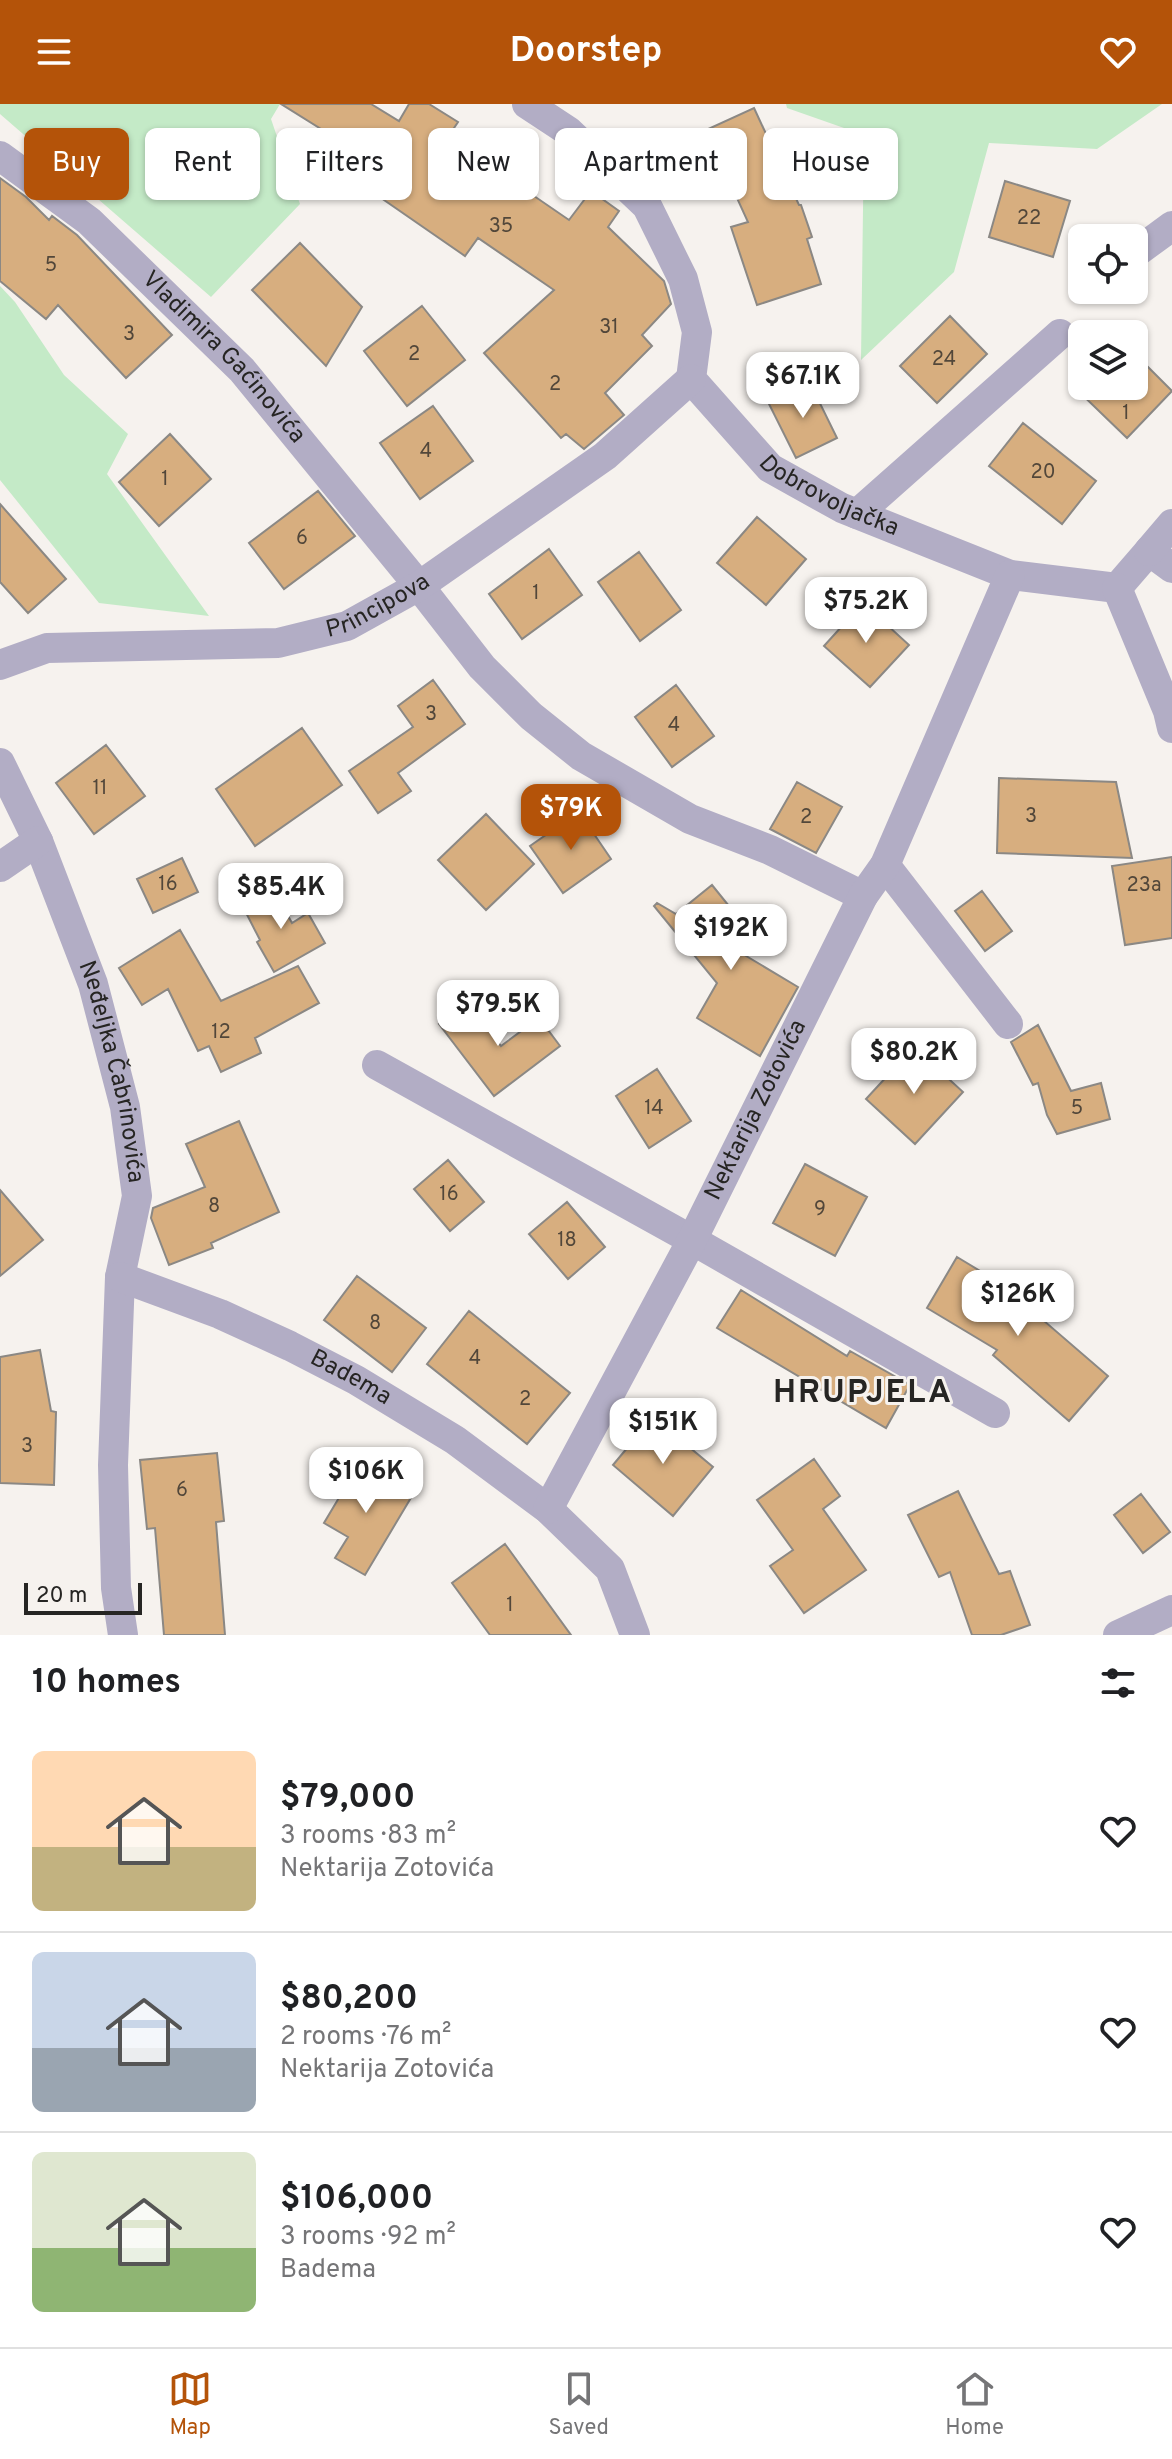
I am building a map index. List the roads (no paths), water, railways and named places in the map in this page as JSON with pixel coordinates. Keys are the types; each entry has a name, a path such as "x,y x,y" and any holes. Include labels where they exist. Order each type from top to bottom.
{"street":[{"path":"527,104 568,131 647,206 683,279 697,332 691,379"},
{"name":"Vladimira Gaćinovića","path":"0,156 89,221 242,370 419,586"},
{"path":"1148,244 1172,226"},
{"path":"857,514 1060,334"},
{"name":"Dobrovoljačka","path":"691,379 770,468 857,514 1010,575 1117,588"},
{"name":"Principova","path":"0,665 47,648 278,643 347,626 419,586 605,456 691,379"},
{"path":"1172,524 1161,559 1117,588 1168,711 1172,728"},
{"name":"Nektarija Zotovića","path":"548,1509 692,1240 863,896 885,865 1010,575"},
{"path":"419,586 482,667 531,716 581,756 690,819 770,850 863,896"},
{"name":"Neđeljka Čabrinovića","path":"0,763 38,841 93,984 125,1107 137,1196 120,1277 113,1465 116,1588 123,1635"},
{"path":"0,867 38,841"},
{"path":"885,865 1008,1024"},
{"path":"377,1065 995,1413"},
{"name":"Badema","path":"120,1277 220,1314 290,1346 356,1380 455,1440 548,1509 610,1569 635,1635"},
{"path":"1118,1635 1172,1610"}],"district":[{"name":"HRUPJELA","path":"863,1394"}]}
